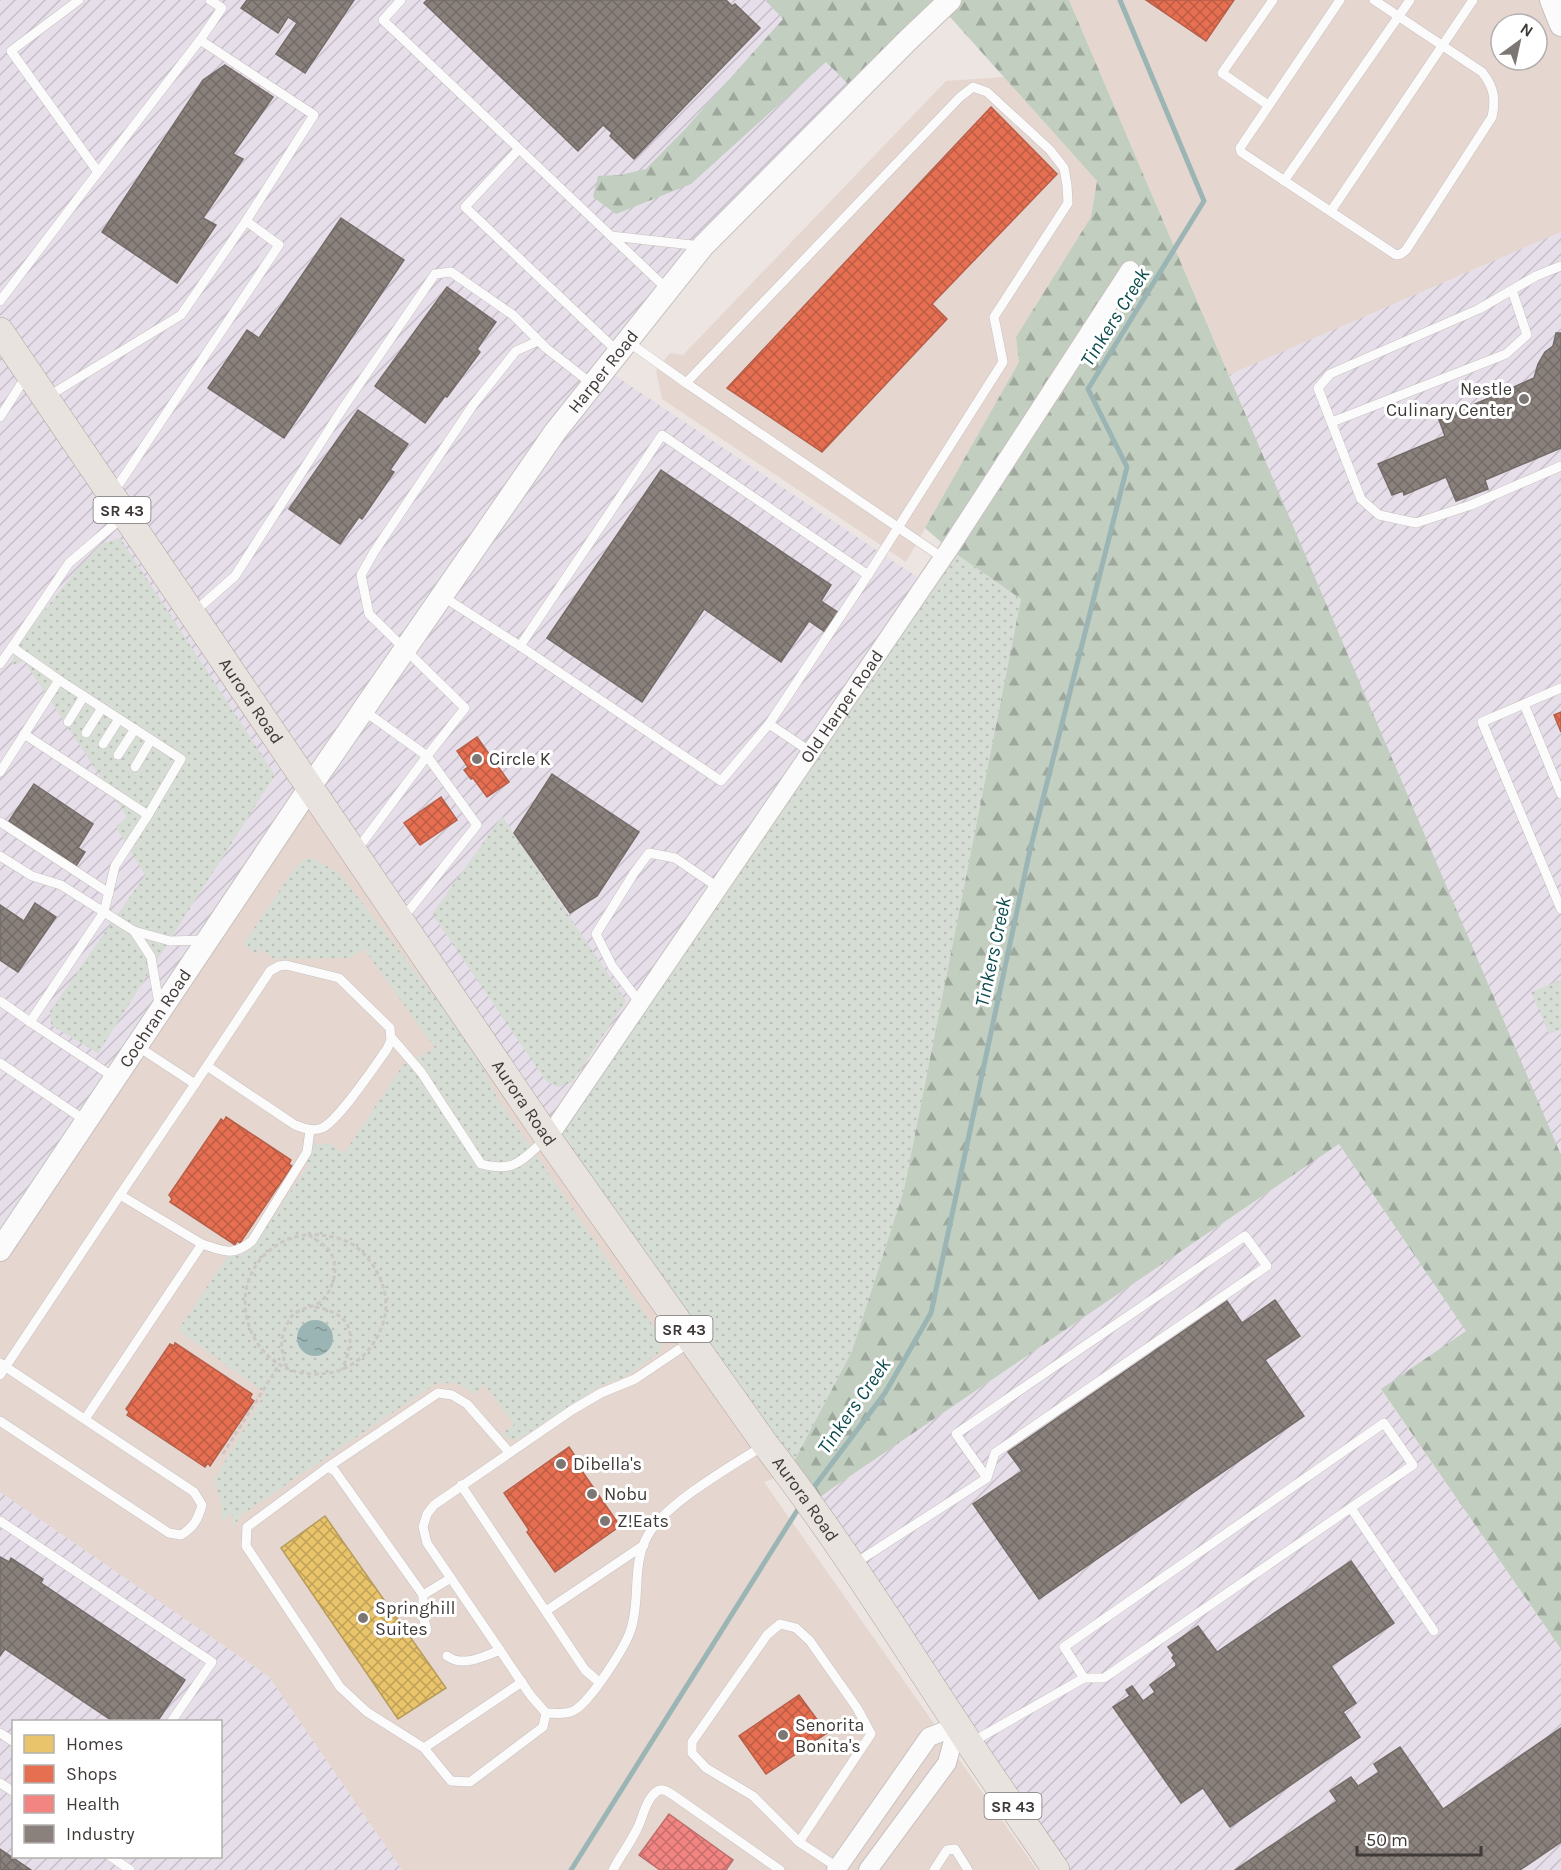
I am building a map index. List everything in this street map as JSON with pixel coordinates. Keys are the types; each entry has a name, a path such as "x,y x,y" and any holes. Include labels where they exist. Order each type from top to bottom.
{"main road":[{"name":"Aurora Road","path":"0,331 548,1138 820,1519 1056,1870"}],"street":[{"name":"Harper Road","path":"310,787 555,432 703,246 950,0"},
{"path":"1551,0 1561,25"},
{"name":"Old Harper Road","path":"548,1138 943,558 1130,270"},
{"name":"Cochran Road","path":"0,1250 310,787"},
{"path":"839,1869 929,1737 964,1734"},
{"path":"868,1870 947,1763 964,1734"}],"lane":[{"path":"79,0 11,51 98,172 96,175"},
{"path":"0,301 200,40 222,8 210,0"},
{"path":"401,0 383,20 668,290"},
{"path":"1268,105 1222,73 1273,0"},
{"path":"1340,0 1239,148 1241,152 1396,255 1406,250 1492,117 1495,105 1494,94 1482,72 1374,0"},
{"path":"1284,181 1410,0"},
{"path":"1331,211 1473,0"},
{"path":"45,398 181,315 246,221 314,115 200,40"},
{"path":"441,596 520,646 721,781 769,724 868,575 1003,362 994,317 1068,203 1064,168 1050,150 987,92 973,87 960,97 686,383"},
{"path":"519,149 465,207 623,346 686,383 943,558"},
{"path":"0,664 69,563 118,505 279,245 246,221"},
{"path":"611,236 703,246"},
{"path":"1561,266 1536,276 1479,309 1330,374 1318,388 1361,499 1379,515 1416,523 1472,505 1561,466"},
{"path":"192,613 235,576 343,408 435,274 451,272 513,315 538,341 593,384"},
{"path":"1332,422 1506,354 1527,335 1512,290"},
{"path":"355,853 465,708 369,614 361,575 473,405 516,351 538,341"},
{"path":"0,417 29,373"},
{"path":"520,646 662,435 868,575"},
{"path":"12,647 181,759 115,866 104,912 30,1022"},
{"path":"0,772 59,680"},
{"path":"1561,688 1482,722 1561,909"},
{"path":"68,722 84,696"},
{"path":"1524,704 1561,794"},
{"path":"86,733 102,708"},
{"path":"363,710 427,756 477,825 401,921"},
{"path":"103,744 119,719"},
{"path":"769,724 811,752"},
{"path":"118,755 135,729"},
{"path":"24,734 101,784 120,790 148,815"},
{"path":"50,750 56,740"},
{"path":"135,767 151,740"},
{"path":"67,762 73,753"},
{"path":"84,773 91,763"},
{"path":"101,784 106,774"},
{"path":"0,822 109,893"},
{"path":"640,1003 612,966 596,934 634,873 649,853 675,858 718,888"},
{"path":"0,855 32,876 61,885 135,931 170,941 208,939"},
{"path":"135,931 151,957 160,1011"},
{"path":"0,1375 3,1364 120,1195 270,971 286,965 339,978 390,1028 391,1037 387,1049 336,1117 321,1128 310,1130 295,1125 207,1066"},
{"path":"0,1001 115,1078"},
{"path":"391,1037 421,1072 481,1164 499,1169 513,1166 548,1138"},
{"path":"136,1046 195,1084"},
{"path":"0,1063 86,1121"},
{"path":"120,1195 201,1244 231,1252 243,1249 252,1241 307,1152 310,1130"},
{"path":"852,1566 987,1478 995,1453 1266,1266 1245,1236 956,1434 987,1478"},
{"path":"85,1419 201,1244"},
{"path":"692,1341 634,1379 601,1393 572,1410 461,1485 434,1505 427,1514 423,1527 427,1543 531,1696 546,1713 574,1711 590,1695 622,1648 631,1630 636,1607 639,1556 647,1536 657,1522 684,1499 765,1444"},
{"path":"0,1421 169,1533 181,1535 192,1529 198,1519 202,1505 194,1492 3,1364"},
{"path":"509,1452 467,1404 452,1395 438,1393 328,1467 247,1527 246,1546 340,1687 367,1712 424,1748 451,1781 471,1782 543,1727 546,1713"},
{"path":"964,1734 1084,1678 1104,1678 1413,1465 1384,1423 1064,1647 1084,1678"},
{"path":"328,1467 335,1471 423,1595 423,1616 427,1630"},
{"path":"461,1485 585,1670 599,1682"},
{"path":"1351,1508 1434,1631"},
{"path":"0,1521 212,1662 172,1720"},
{"path":"546,1611 644,1545"},
{"path":"423,1595 451,1578"},
{"path":"799,1842 871,1734 857,1708 810,1641 796,1628 780,1624 767,1635 692,1742 692,1753 706,1767 753,1796 799,1842 839,1869"},
{"path":"447,1656 466,1662 500,1650"},
{"path":"424,1748 522,1682"},
{"path":"613,1870 638,1827 643,1812 659,1790 674,1794 775,1869"},
{"path":"934,1870 947,1850 955,1849 968,1870"},
{"path":"111,1858 129,1870"}],"path":[{"path":"287,1368 281,1342 291,1316 322,1301 330,1290 335,1276 334,1260 327,1248 308,1234"},
{"path":"308,1234 330,1236 351,1244 368,1258 380,1277 386,1298 384,1321 376,1341 361,1358 342,1370 321,1375 299,1373 279,1365 262,1351 250,1332 245,1311 246,1289 254,1269 268,1252 286,1240 308,1234"},
{"path":"313,1306 330,1310 346,1321 350,1334 350,1350 342,1370"},
{"path":"223,1454 279,1365"}],"shaded area":[{"path":"0,0 765,0 856,92 605,369 926,583 548,1138 310,787 0,1250"},
{"path":"1069,0 1551,0 1561,25 1561,232 1229,375"},
{"path":"1004,77 1097,181 1091,217 1016,337 1019,362 906,562 662,399 656,371 670,353 683,355 946,81"},
{"path":"1561,232 1561,1179 1229,375"},
{"path":"120,538 275,775 98,1053 51,1025 50,1011 145,875 116,827 127,817 24,661 12,665 17,644 76,571 101,544"},
{"path":"949,549 1021,599 904,1190 852,1351 788,1473 548,1138"},
{"path":"310,787 788,1473 764,1482 1037,1870 402,1870 269,1677 0,1492 0,1250"},
{"path":"502,816 626,1001 572,1082 557,1087 546,1081 432,914"},
{"path":"313,858 340,874 475,1049 497,1098 662,1339 660,1352 625,1377 600,1386 519,1439 509,1439 501,1434 514,1425 485,1385 474,1394 456,1384 434,1385 241,1515 233,1528 232,1513 221,1522 222,1505 214,1480 265,1393 178,1330 228,1255 250,1251 308,1166 304,1151 309,1144 329,1144 344,1153 403,1065 435,1048 364,949 350,958 274,959 260,948 257,955 243,944 295,868 305,859"},
{"path":"1561,980 1561,1029 1549,1034 1531,992"},
{"path":"1339,1144 1467,1331 1381,1390 1561,1649 1561,1870 1056,1870 810,1505"},
{"path":"0,1492 269,1677 402,1870 0,1870"}],"green space":[{"path":"765,0 1069,0 1561,1155 1561,1649 1381,1389 1466,1331 1339,1144 810,1505 788,1473 852,1351 904,1190 1021,599 949,549 925,528 1019,362 1016,337 1091,217 1097,181 942,8 856,92 826,62 691,184 616,214 593,197 598,176 620,175 646,169 685,129 783,19"}],"water":[{"path":"315,1320 328,1325 333,1338 328,1351 315,1356 302,1351 297,1338 302,1325"}],"building: Homes":[{"name":"Springhill Suites","path":"325,1516 446,1688 398,1719 281,1548"}],"building: Shops":[{"path":"1146,0 1234,0 1206,41"},
{"path":"991,107 1057,174 932,304 947,319 822,452 727,388"},
{"path":"1561,712 1561,732 1554,715"},
{"name":"Circle K","path":"477,737 509,782 487,797 464,770 468,767 457,751"},
{"path":"441,797 457,820 420,845 404,823"},
{"path":"226,1117 291,1160 289,1164 292,1166 240,1243 237,1241 235,1245 170,1202 172,1199 169,1195 221,1119 224,1121"},
{"path":"175,1343 252,1394 250,1398 254,1401 210,1466 208,1463 205,1467 127,1415 129,1412 126,1409 170,1344 174,1346"},
{"path":"569,1447 577,1459 575,1461 620,1526 555,1572 527,1532 529,1530 504,1493"},
{"name":"Senorita Bonita's","path":"799,1695 827,1733 766,1774 739,1736"}],"building: Health":[{"path":"669,1814 733,1860 726,1870 660,1870 639,1855"}],"building: Industry":[{"path":"247,0 354,0 305,73 276,54 297,23 288,17 278,33 241,8"},
{"path":"427,0 726,0 732,6 735,4 760,28 634,159 610,136 612,133 603,125 578,151 424,3"},
{"path":"225,65 273,97 233,154 243,159 203,218 216,225 177,283 102,232 203,80"},
{"path":"341,218 404,260 284,438 208,388 247,330 259,338"},
{"path":"447,287 496,322 477,349 480,352 425,423 375,386"},
{"name":"Nestle Culinary Center","path":"1556,333 1561,333 1561,448 1485,480 1488,489 1456,501 1446,477 1404,495 1403,491 1392,495 1378,464 1445,436 1439,420 1534,378 1545,352 1553,346"},
{"path":"358,410 408,444 390,470 394,472 362,519 359,517 340,544 289,509"},
{"path":"661,470 831,585 821,601 839,613 825,632 809,621 781,662 704,609 642,702 547,638"},
{"path":"552,774 639,832 597,896 570,913 514,833"},
{"path":"34,784 93,824 78,848 85,852 76,866 9,821"},
{"path":"35,903 56,917 18,972 0,960 0,905 24,921"},
{"path":"1275,1300 1300,1336 1265,1360 1304,1416 1039,1599 973,1504 1022,1471 1008,1452 1227,1301 1242,1323"},
{"path":"0,1557 9,1562 11,1558 43,1579 41,1583 185,1680 158,1720 111,1720 5,1649 0,1656"},
{"path":"1351,1561 1394,1623 1331,1666 1356,1703 1343,1712 1360,1737 1230,1827 1203,1788 1181,1803 1113,1707 1130,1696 1126,1690 1132,1686 1143,1701 1155,1692 1150,1685 1176,1666 1172,1658 1174,1655 1168,1647 1198,1626 1217,1652"},
{"path":"1561,1728 1561,1842 1520,1870 1235,1870 1337,1801 1330,1791 1351,1777 1358,1786 1379,1772 1374,1764 1400,1747 1443,1809"},
{"path":"0,1849 31,1870 0,1870"}],"waterway":[{"name":"Tinkers Creek","path":"811,1491 885,1393 931,1313 1030,850 1127,467 1088,389 1204,201 1120,0"},
{"name":"Tinkers Creek","path":"571,1870 800,1506"}],"place":[{"name":"Nestle Culinary Center","path":"1524,399"},
{"name":"Circle K","path":"477,759"},
{"name":"Dibella's","path":"561,1464"},
{"name":"Nobu","path":"592,1494"},
{"name":"Z!Eats","path":"605,1521"},
{"name":"Springhill Suites","path":"363,1618"},
{"name":"Senorita Bonita's","path":"783,1735"}]}
